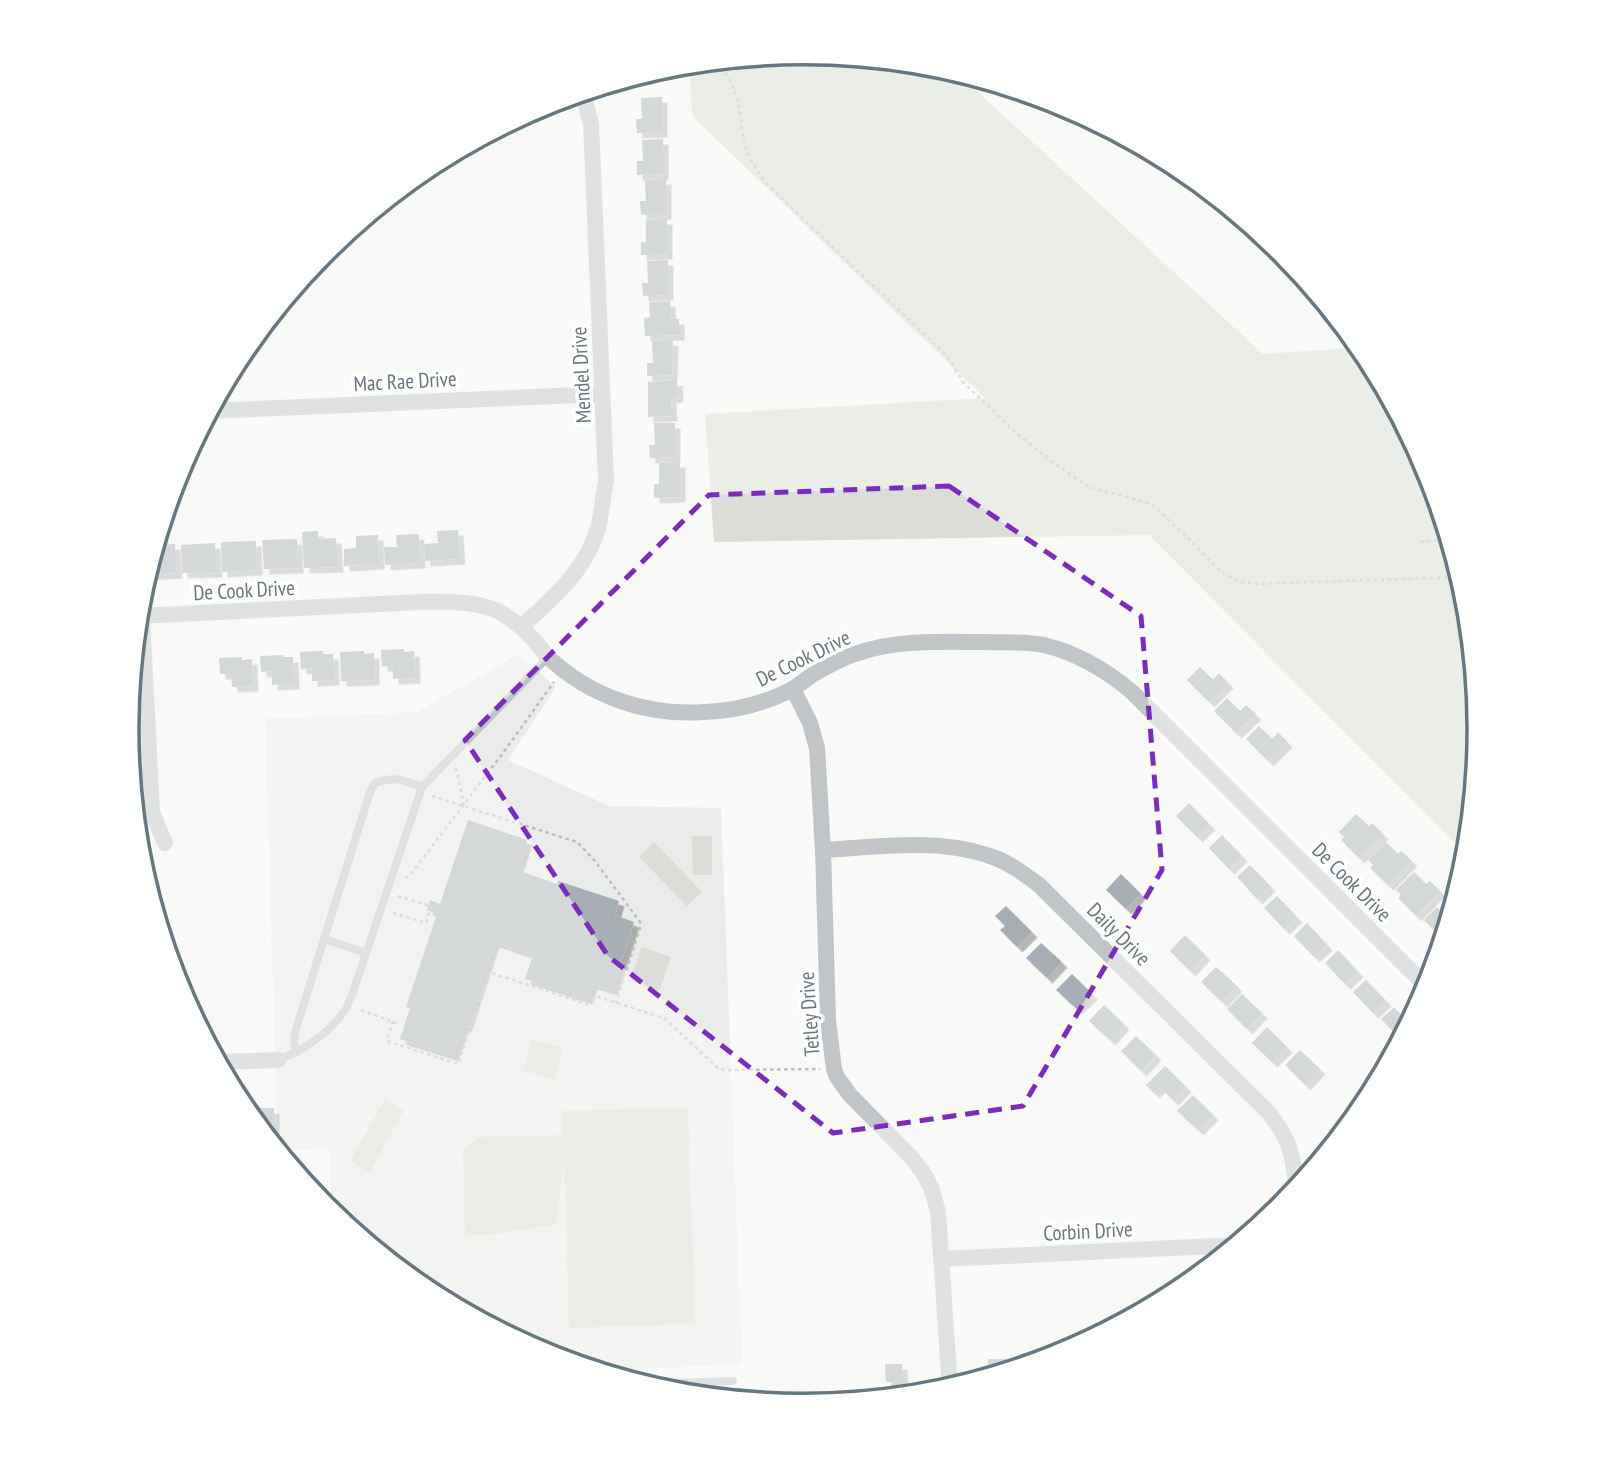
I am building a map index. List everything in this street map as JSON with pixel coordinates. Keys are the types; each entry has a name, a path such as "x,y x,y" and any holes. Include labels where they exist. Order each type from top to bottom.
{"street":[{"name":"Mendel Drive","path":"521,627 563,589 586,555 598,526 606,472 591,125 585,101"},
{"name":"Mac Rae Drive","path":"221,411 602,394"},
{"name":"De Cook Drive","path":"149,616 458,602 502,614 521,627 548,657 603,695 631,705 683,713 740,709 768,700 793,689 833,663 872,648 964,642 1027,643 1045,646 1098,667 1132,692 1419,979"},
{"path":"143,658 152,813 165,844"},
{"name":"Tetley Drive","path":"793,689 810,723 817,748 828,1020 834,1069 836,1077 850,1095 912,1158 931,1187 938,1212 949,1377"},
{"name":"Daily Drive","path":"823,850 911,846 965,849 1006,862 1031,879 1269,1113 1287,1139 1295,1174"},
{"path":"228,1062 278,1060"},
{"name":"Corbin Drive","path":"942,1259 1219,1246"}],"lane":[{"path":"278,1060 309,1044 345,1011 422,787 548,657"},
{"path":"296,1052 296,1029 370,792 375,783 386,779 398,779 422,787"},
{"path":"324,939 366,953"},
{"path":"687,1383 733,1381"}],"path":[{"path":"723,69 738,101 744,143 751,161 766,183 946,355 963,382 1014,431 1077,480 1096,490 1153,505 1221,572 1237,581 1255,584 1449,577"},
{"path":"1420,542 1440,540"},
{"path":"405,877 411,874 464,805 554,682"},
{"path":"456,768 464,805"},
{"path":"432,796 577,842 596,861 640,922 616,1003"},
{"path":"398,896 439,909"},
{"path":"393,913 426,923 431,906"},
{"path":"393,1021 387,1041 458,1064 489,972 586,1003 598,997 664,1018 719,1069 834,1069"},
{"path":"361,1010 399,1024"}],"highlighted area":[{"path":"949,486 1141,616 1162,870 1023,1106 833,1133 608,956 465,740 709,495"}],"shaded area":[{"path":"760,66 846,66 890,70 972,86 1263,354 1347,348 1399,435 1417,475 1445,557 1462,642 1466,686 1466,772 1457,845 1149,535 714,542 705,414 985,398 692,116 690,75 716,70"},
{"path":"519,654 556,687 508,760 609,806 721,808 742,1364 627,1370 549,1343 509,1325 434,1281 399,1256 333,1199 329,1149 290,1150 278,1135 265,719 417,712"},
{"path":"692,836 712,836 712,875 693,875"},
{"path":"654,842 702,892 687,906 639,857"},
{"path":"642,947 671,957 659,991 630,981"},
{"path":"532,1039 564,1049 554,1080 522,1070"},
{"path":"385,1099 404,1110 370,1172 350,1161"},
{"path":"688,1107 695,1324 569,1328 564,1162 556,1224 489,1235 465,1235 463,1151 478,1137 563,1135 562,1111"}],"building":[{"path":"662,97 662,132 637,133 636,119 642,119 641,98"},
{"path":"663,139 663,174 637,175 637,161 643,161 642,140"},
{"path":"666,179 666,214 641,215 640,201 646,201 645,180"},
{"path":"667,219 667,254 641,255 641,242 646,242 646,220"},
{"path":"668,260 668,295 643,296 642,283 648,283 647,261"},
{"path":"670,301 671,319 679,319 679,335 645,336 644,318 650,317 649,302"},
{"path":"673,340 672,375 647,376 647,363 653,363 652,341"},
{"path":"677,380 678,397 671,398 672,416 648,417 648,382"},
{"path":"654,423 675,423 675,457 650,458 649,445 655,445"},
{"path":"680,462 680,497 654,498 654,484 659,484 659,463"},
{"path":"458,530 460,559 425,561 424,544 438,543 437,531"},
{"path":"318,531 318,539 336,538 338,567 304,568 302,532"},
{"path":"419,534 420,563 385,565 384,547 397,547 396,535"},
{"path":"378,535 379,564 344,566 344,549 356,548 356,536"},
{"path":"297,539 298,568 264,569 262,540"},
{"path":"256,541 257,570 222,572 221,542"},
{"path":"215,543 217,572 182,573 181,545"},
{"path":"175,544 177,573 157,574 165,545"},
{"path":"404,649 404,652 414,651 415,678 393,679 393,666 382,666 381,650"},
{"path":"323,651 323,654 333,654 334,680 312,681 312,668 301,669 300,652"},
{"path":"364,651 364,654 374,653 374,680 341,681 340,652"},
{"path":"260,656 293,657 294,684 272,685 272,671 261,672"},
{"path":"242,657 242,660 252,659 253,686 232,687 231,674 220,674 219,658"},
{"path":"1200,667 1213,680 1219,673 1228,683 1209,702 1187,680"},
{"path":"1227,698 1240,711 1246,705 1256,714 1236,733 1214,711"},
{"path":"1259,726 1272,739 1278,732 1287,742 1268,761 1246,739"},
{"path":"1189,803 1210,825 1197,837 1176,816"},
{"path":"1356,814 1369,826 1372,823 1383,834 1359,858 1341,840 1344,837 1339,832"},
{"path":"468,820 527,840 517,870 619,901 615,915 634,922 612,990 592,984 587,999 525,979 533,955 494,942 466,1027 463,1026 453,1056 400,1039 410,1008 406,1007 437,914 427,910 430,900 440,904"},
{"path":"1222,835 1242,856 1229,869 1209,848"},
{"path":"1386,842 1398,854 1401,851 1412,861 1388,885 1370,868 1373,865 1368,860"},
{"path":"1250,865 1270,886 1257,899 1237,877"},
{"path":"1414,872 1426,884 1430,881 1440,891 1416,916 1398,898 1401,895 1396,890"},
{"path":"1121,874 1141,894 1126,909 1106,890"},
{"path":"1277,896 1297,917 1284,929 1264,908"},
{"path":"1006,906 1032,932 1017,947 1000,930 1005,926 995,916"},
{"path":"1437,907 1442,912 1435,932 1424,920"},
{"path":"1307,923 1327,945 1314,957 1294,936"},
{"path":"1185,935 1205,955 1190,971 1170,951"},
{"path":"1041,943 1062,962 1047,978 1026,958"},
{"path":"1338,950 1358,972 1345,984 1325,963"},
{"path":"1216,967 1237,986 1222,1002 1201,982"},
{"path":"1072,974 1092,994 1077,1009 1056,990"},
{"path":"1366,980 1386,1001 1373,1013 1353,992"},
{"path":"1242,994 1262,1013 1247,1029 1227,1009"},
{"path":"1104,1005 1124,1024 1110,1040 1089,1021"},
{"path":"1394,1007 1402,1016 1394,1032 1381,1019"},
{"path":"1267,1027 1287,1047 1272,1062 1252,1043"},
{"path":"1136,1036 1156,1055 1141,1071 1121,1051"},
{"path":"1300,1050 1320,1069 1305,1085 1285,1065"},
{"path":"1165,1066 1186,1087 1173,1100 1160,1087 1154,1093 1146,1085"},
{"path":"1193,1095 1213,1115 1198,1130 1177,1111"},
{"path":"258,1108 274,1108 273,1129"},
{"path":"988,1359 1006,1359 1006,1361 988,1367"},
{"path":"885,1364 902,1364 903,1382 886,1382"}]}
